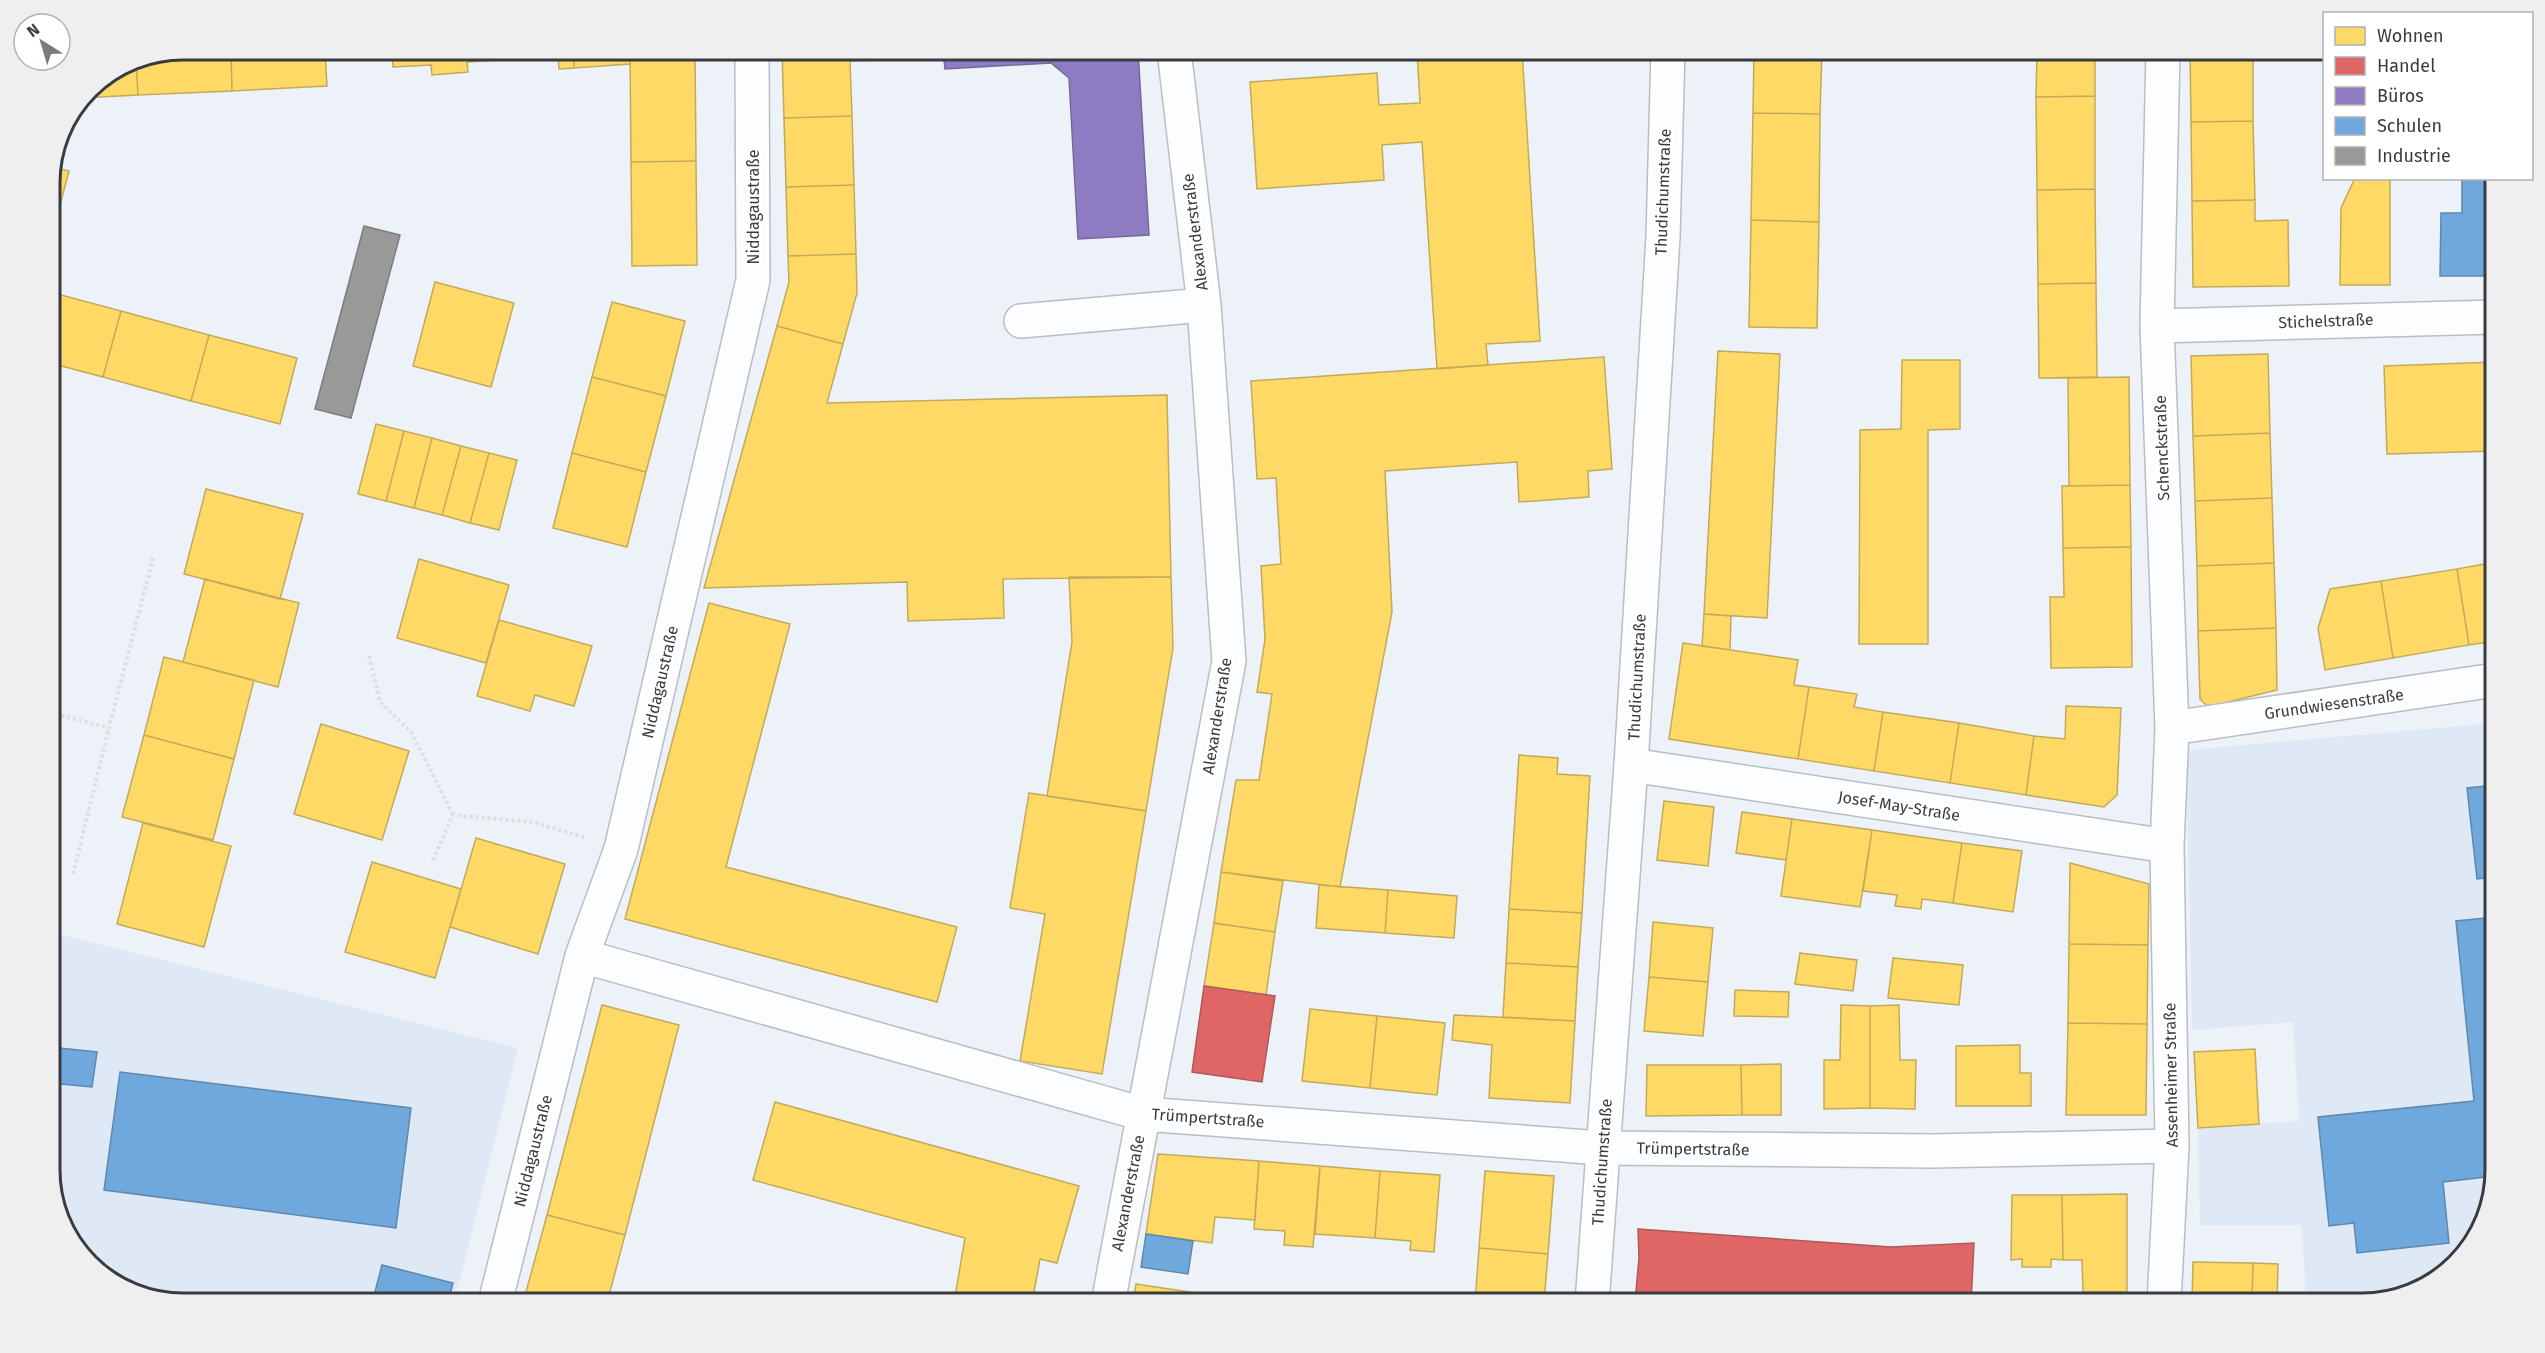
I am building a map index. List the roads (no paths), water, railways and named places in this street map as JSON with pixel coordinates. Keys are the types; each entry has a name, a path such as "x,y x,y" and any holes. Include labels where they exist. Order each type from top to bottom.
{"street":[{"name":"Niddagaustraße","path":"498,1293 582,956 621,849 753,280 753,60"},
{"name":"Alexanderstraße","path":"1110,1293 1228,661 1204,305 1175,60"},
{"name":"Thudichumstraße","path":"1593,1293 1631,765 1663,237 1668,60"},
{"name":"Schenckstraße","path":"2163,60 2157,326 2172,728 2167,846"},
{"path":"1021,321 1204,305"},
{"name":"Stichelstraße","path":"2157,326 2485,317"},
{"name":"Grundwiesenstraße","path":"2172,728 2485,681"},
{"name":"Josef-May-Straße","path":"1631,765 2167,846"},
{"name":"Assenheimer Straße","path":"2165,1293 2172,1146 2167,846"},
{"name":"Trümpertstraße","path":"582,956 1143,1114 1602,1148 1932,1151 2172,1146"}]}
